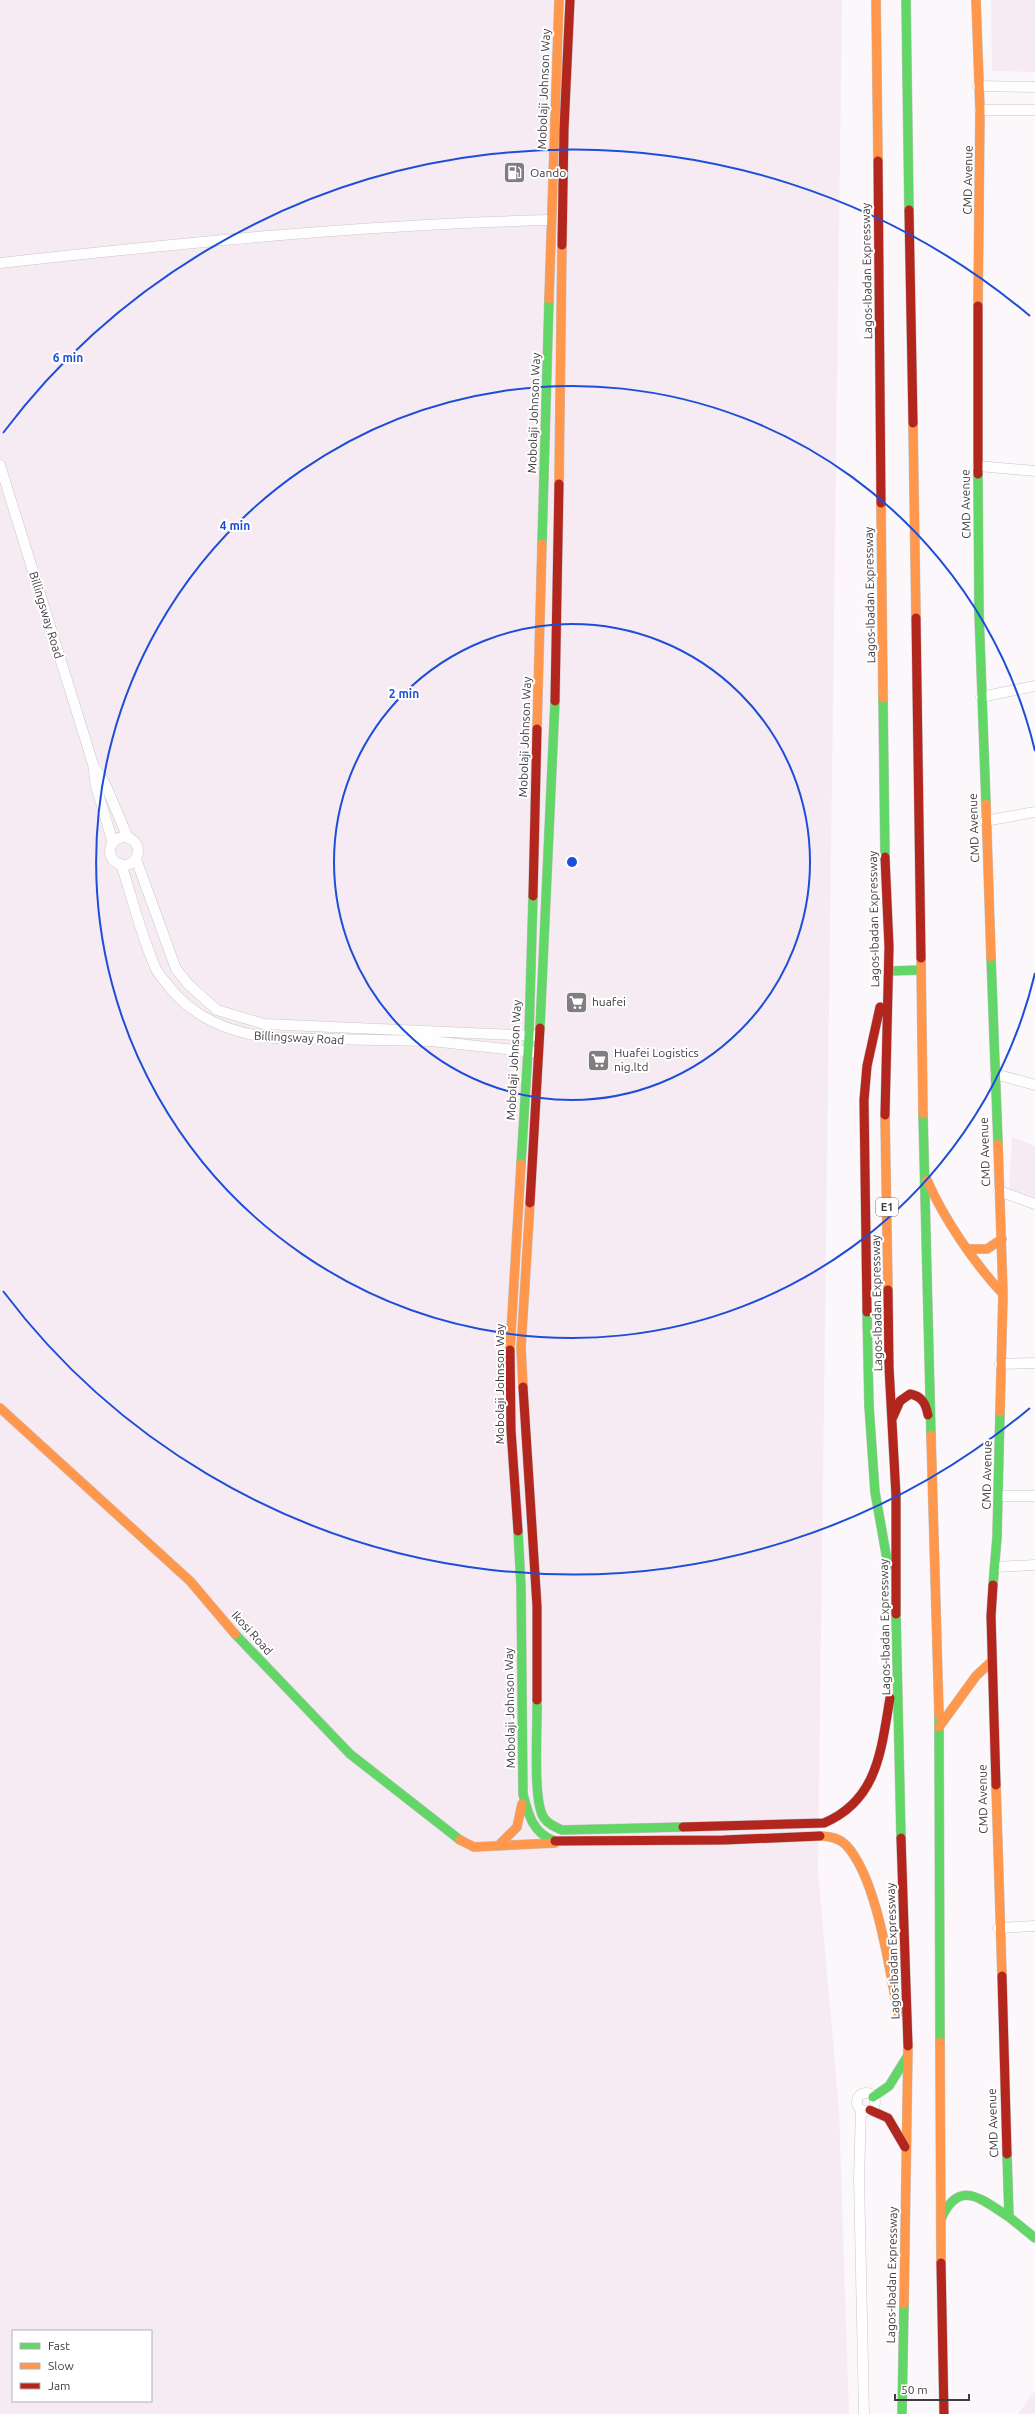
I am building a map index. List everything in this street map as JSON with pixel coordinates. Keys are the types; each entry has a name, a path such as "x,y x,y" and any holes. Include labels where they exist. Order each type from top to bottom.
{"main road":[{"name":"Mobolaji Johnson Way","path":"559,0 551,220 529,1035 510,1348 511,1430 521,1586 523,1794 528,1818 534,1829 550,1842 569,1843 820,1836 838,1839 845,1844 861,1867 881,1932 908,2056"},
{"name":"Mobolaji Johnson Way","path":"540,1813 537,1781 539,1685 537,1598 533,1518 524,1429 521,1348 540,1036 556,678 564,137 570,0"},
{"name":"Lagos-Ibadan Expressway","path":"876,0 885,879 888,972 885,1108 889,1367 893,1418 896,1496 896,1662 908,2056 905,2148 902,2414"},
{"path":"906,0 924,1165 939,1727 940,2221 944,2414"},
{"name":"CMD Avenue","path":"976,0 980,110 978,466 981,697 1003,1294 1000,1364 998,1496 991,1616 998,1928 1009,2217"},
{"path":"888,972 921,970"},
{"path":"888,988 882,996 876,1022 867,1066 864,1100 869,1406 875,1492 888,1565 896,1586"},
{"path":"924,1165 928,1185 936,1199 985,1275 1003,1294"},
{"path":"969,1249 984,1251 996,1246 1002,1239"},
{"path":"893,1418 904,1397 910,1394 916,1394 926,1405 931,1432"},
{"name":"Ikosi Road","path":"0,1408 190,1581 272,1674 359,1761 401,1796 465,1843 474,1847 485,1847 500,1844 550,1842"},
{"path":"939,1727 976,1676 992,1661"},
{"path":"500,1844 508,1839 518,1826 528,1818 540,1813 546,1823 556,1828 573,1831 824,1823 836,1820 848,1813 860,1800 871,1778 880,1750 896,1662"},
{"path":"518,1826 523,1794"},
{"path":"550,1842 556,1828"},
{"path":"873,2097 881,2094 887,2087 908,2056"},
{"path":"866,2109 888,2118 905,2148"},
{"path":"940,2221 945,2206 952,2198 959,2194 967,2194 980,2199 1009,2217 1035,2238"}],"street":[{"path":"978,86 1035,87"},
{"path":"980,110 1035,110"},
{"path":"0,263 152,246 338,230 450,222 551,220"},
{"name":"Billingsway Road","path":"0,465 2,478 93,764 96,786 113,843"},
{"path":"978,466 1035,471"},
{"path":"981,697 1035,686"},
{"name":"Billingsway Road","path":"93,764 106,786 128,838"},
{"path":"985,821 1035,812"},
{"path":"120,838 128,838 137,846 136,859 129,864 121,864 112,856 113,843 120,838"},
{"name":"Billingsway Road","path":"136,859 176,968 189,985 217,1010 264,1024 540,1036"},
{"name":"Billingsway Road","path":"121,864 156,970 172,991 190,1008 208,1021 248,1035 273,1038 431,1041 528,1053 539,1052"},
{"path":"995,1074 1035,1086"},
{"path":"999,1191 1035,1204"},
{"path":"1000,1364 1035,1363"},
{"path":"998,1496 1035,1496"},
{"path":"995,1567 1035,1565"},
{"path":"998,1928 1035,1926"},
{"path":"868,2094 873,2097 874,2105 866,2109 857,2102 861,2095 868,2094"},
{"path":"864,2414 859,2178 866,2109"}],"shaded area":[{"path":"0,0 842,0 818,1870 839,2109 849,2414 0,2414"},
{"path":"991,0 1035,0 1035,72 992,71"},
{"path":"1012,1137 1035,1146 1035,1202 1009,1192"},
{"path":"1035,2391 1035,2414 1018,2414 1028,2400"}],"traffic: fast":[{"path":"906,0 909,210"},
{"path":"542,544 549,299"},
{"path":"978,474 979,613 986,804"},
{"path":"883,698 885,857"},
{"path":"540,1028 555,701"},
{"path":"521,1164 529,1035 533,896"},
{"path":"991,957 998,1144"},
{"path":"889,971 921,970"},
{"path":"923,1114 931,1435"},
{"path":"867,1312 869,1406 875,1492 888,1565"},
{"path":"993,1585 997,1537 1000,1412"},
{"path":"518,1531 521,1586 523,1794 530,1816 541,1834 555,1841"},
{"path":"896,1614 901,1838"},
{"path":"235,1634 350,1754 460,1840"},
{"path":"537,1700 536,1762 538,1796 540,1809 544,1818 548,1822 562,1830 683,1827"},
{"path":"939,1715 940,2042"},
{"path":"873,2097 889,2086 907,2057"},
{"path":"1007,2154 1009,2217 1035,2238"},
{"path":"941,2219 948,2206 955,2199 963,2196 971,2196 980,2199 1009,2217"},
{"path":"902,2414 904,2304"}],"traffic: slow":[{"path":"549,299 559,0"},
{"path":"876,0 878,161"},
{"path":"976,0 980,110 978,306"},
{"path":"559,484 562,245"},
{"path":"913,423 916,618"},
{"path":"881,503 883,698"},
{"path":"537,729 542,544"},
{"path":"986,804 991,957"},
{"path":"921,958 923,1114"},
{"path":"885,1115 888,1290"},
{"path":"998,1144 1003,1294 1000,1412"},
{"path":"510,1350 521,1164"},
{"path":"927,1180 942,1210 960,1240 981,1269 1003,1294"},
{"path":"523,1387 521,1348 530,1203"},
{"path":"969,1249 987,1249 1002,1239"},
{"path":"0,1408 190,1581 235,1634"},
{"path":"931,1435 939,1715"},
{"path":"939,1727 976,1676 992,1661"},
{"path":"996,1785 1002,1976"},
{"path":"500,1844 517,1827 522,1804"},
{"path":"820,1836 834,1838 846,1845 857,1860 866,1879 874,1901 886,1949 898,2013"},
{"path":"460,1840 474,1847 555,1843"},
{"path":"940,2042 941,2263"},
{"path":"904,2304 908,2046"}],"traffic: jam":[{"path":"562,245 564,129 570,0"},
{"path":"878,161 881,503"},
{"path":"909,210 913,423"},
{"path":"978,306 978,474"},
{"path":"555,701 559,484"},
{"path":"916,618 921,958"},
{"path":"533,896 537,729"},
{"path":"885,857 889,947 885,1115"},
{"path":"867,1312 864,1100 867,1066 880,1007"},
{"path":"530,1203 540,1028"},
{"path":"888,1290 889,1367 896,1496 896,1614"},
{"path":"510,1350 511,1430 518,1531"},
{"path":"523,1387 537,1606 537,1700"},
{"path":"893,1417 900,1401 910,1394 923,1401 928,1415"},
{"path":"993,1585 991,1616 996,1785"},
{"path":"824,1823 842,1813 856,1801 866,1787 874,1771 879,1754 890,1698"},
{"path":"683,1827 824,1823"},
{"path":"555,1841 724,1840 820,1836"},
{"path":"901,1838 908,2046"},
{"path":"1002,1976 1007,2154"},
{"path":"870,2110 888,2118 905,2147"},
{"path":"941,2263 944,2414"}],"place":[{"name":"Oando","path":"515,173"},
{"name":"huafei","path":"576,1002"},
{"name":"Huafei Logistics nig.ltd","path":"598,1060"}]}
